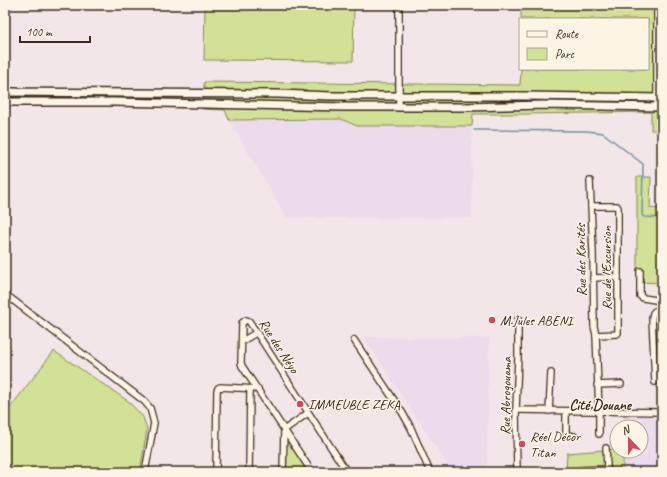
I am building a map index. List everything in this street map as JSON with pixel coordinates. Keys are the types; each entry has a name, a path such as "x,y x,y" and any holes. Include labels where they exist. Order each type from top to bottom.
{"main road":[{"path":"5,92 660,98"},
{"path":"332,96 332,107"},
{"path":"5,102 332,107 544,105 660,107"}],"street":[{"path":"399,5 399,107"},
{"path":"657,5 660,107"},
{"name":"Rue des Karités","path":"590,181 599,434"},
{"name":"Rue de l'Excursion","path":"591,206 617,206 618,208 618,332 617,334 596,335"},
{"path":"640,271 640,296 643,298 662,301"},
{"path":"593,278 618,277"},
{"path":"5,294 144,401 150,408 154,423 146,472"},
{"path":"655,382 652,318 655,311 662,309"},
{"name":"Rue des Néyo","path":"312,472 242,366 242,323 246,320 249,321 347,472"},
{"name":"Rue Abrogouama","path":"517,472 516,410 518,320"},
{"path":"242,341 256,332"},
{"path":"354,340 402,412 411,428 430,472"},
{"path":"549,411 551,373"},
{"path":"598,385 621,384"},
{"path":"216,472 218,388 258,389"},
{"path":"249,472 250,389"},
{"path":"516,410 662,412"},
{"path":"566,411 566,434 574,436"},
{"path":"283,472 284,430 308,413"},
{"path":"572,472 581,470 606,469 608,463 606,448"}],"shaded area":[{"path":"341,119 357,126 472,126 472,218 287,218 229,120"},
{"path":"364,337 489,338 487,472 452,472"},
{"path":"623,416 662,416 662,472 623,472 623,459 649,459 649,419 623,419"}],"green space":[{"path":"205,5 354,5 353,61 204,60"},
{"path":"521,5 662,5 662,130 651,130 651,112 473,114 472,126 357,126 341,119 229,120 225,110 202,109 204,82 520,85 521,70 649,70 649,18 521,18"},
{"path":"637,177 651,177 650,208 662,209 662,283 637,282"},
{"path":"54,351 128,401 143,417 147,429 140,472 5,472 5,414"},
{"path":"285,434 310,472 284,472"},
{"path":"609,450 609,459 623,459 623,472 566,472 567,453"}],"waterway":[{"path":"474,130 586,131 603,133 643,164 642,215 644,217 662,218"}],"place":[{"name":"M.Jules ABENI","path":"492,320"},
{"name":"IMMEUBLE ZEKA","path":"300,404"},
{"name":"Réel Décor Titan","path":"522,444"}],"district":[{"name":"Cité Douane","path":"600,405"}]}
